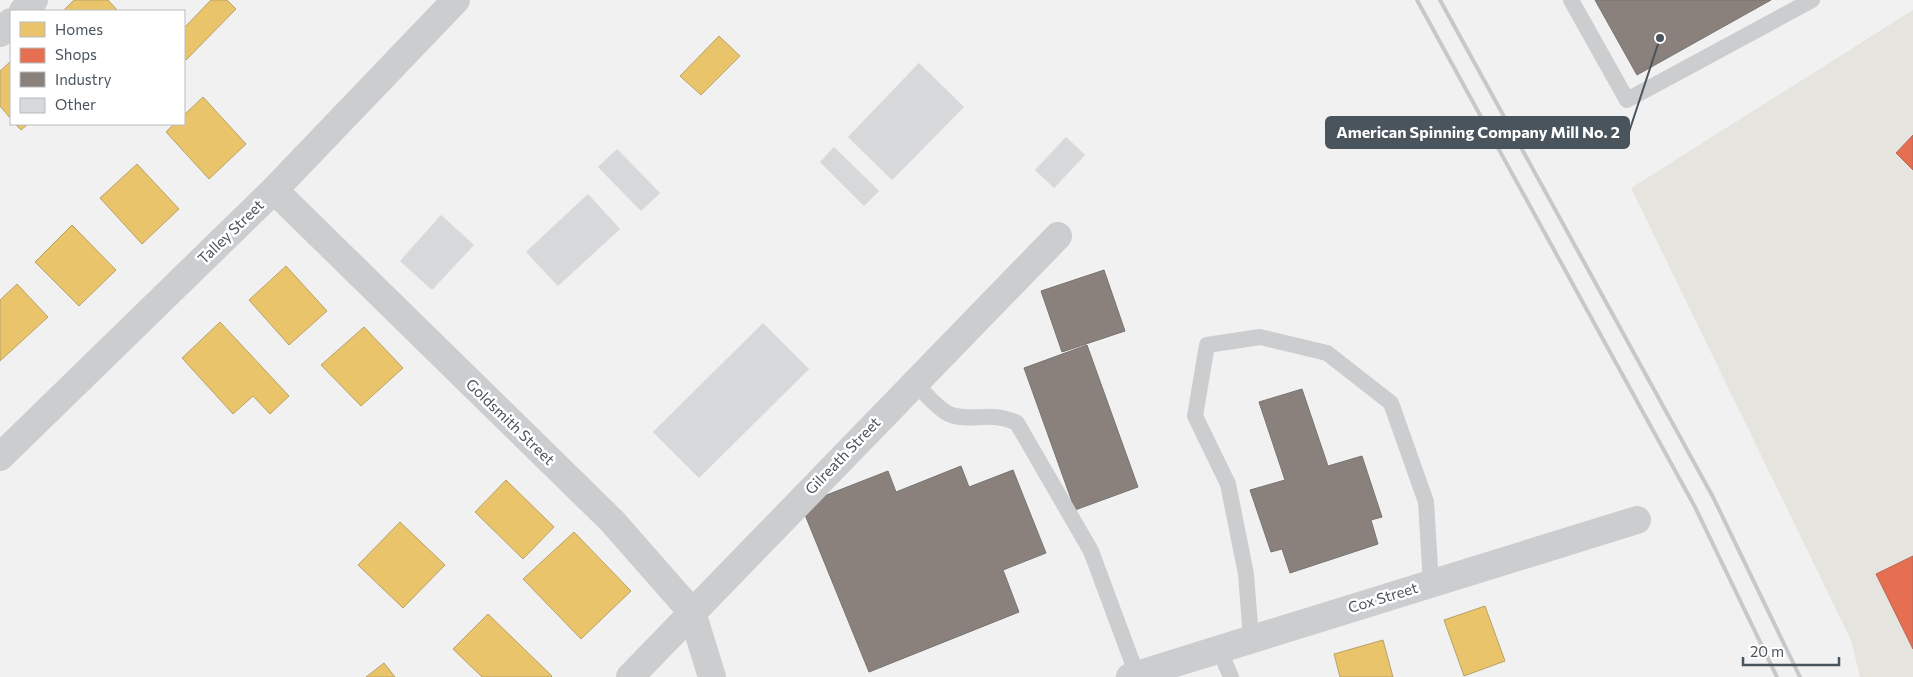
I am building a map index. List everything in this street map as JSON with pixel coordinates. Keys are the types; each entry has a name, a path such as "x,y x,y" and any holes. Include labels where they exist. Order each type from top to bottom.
{"street":[{"path":"24,10 34,0"},
{"name":"Talley Street","path":"0,457 274,190 456,0"},
{"path":"0,33 10,23"},
{"name":"Goldsmith Street","path":"274,190 612,521 692,612 712,677"},
{"name":"Gilreath Street","path":"630,677 1058,236"},
{"name":"Cox Street","path":"1133,676 1637,520"}],"lane":[{"path":"1571,0 1627,100 1812,0"},
{"path":"1251,639 1246,574 1228,484 1195,416 1207,344 1260,337 1327,353 1391,403 1426,502 1431,584"},
{"path":"914,383 950,414 971,417 998,416 1017,423 1090,551 1133,676"},
{"path":"1219,650 1232,677"}],"shaded area":[{"path":"1913,10 1913,677 1860,677 1851,640 1631,188"}],"building: Homes":[{"path":"74,0 108,0 117,10 64,10"},
{"path":"211,0 227,0 236,9 186,60 185,27"},
{"path":"719,36 740,56 701,95 680,76"},
{"path":"10,62 10,118 0,106 0,71"},
{"path":"203,97 246,144 209,179 166,132 173,125 185,125 185,114"},
{"path":"16,125 27,125 21,130"},
{"path":"137,164 179,209 142,244 100,198"},
{"path":"72,225 116,270 79,306 35,262"},
{"path":"286,266 327,311 289,345 249,300"},
{"path":"17,284 48,317 0,361 0,300"},
{"path":"220,322 289,396 270,414 253,396 233,414 182,358"},
{"path":"364,327 403,368 361,406 321,365"},
{"path":"506,480 554,527 523,559 475,512"},
{"path":"400,522 445,565 403,608 358,565"},
{"path":"574,532 631,591 581,639 523,579"},
{"path":"1485,606 1505,661 1464,676 1444,620"},
{"path":"488,614 552,676 482,677 453,649"},
{"path":"1383,640 1393,677 1340,677 1334,654"},
{"path":"384,663 395,677 366,677"}],"building: Shops":[{"path":"1913,135 1913,170 1896,153"},
{"path":"1913,556 1913,649 1876,574"}],"building: Industry":[{"path":"1595,0 1771,0 1637,75"},
{"path":"1104,270 1125,331 1062,352 1041,291"},
{"path":"1087,345 1138,487 1075,510 1024,368"},
{"path":"1302,389 1328,466 1362,456 1382,517 1371,520 1378,544 1290,573 1282,549 1271,552 1250,490 1285,480 1259,402"},
{"path":"961,466 969,487 1013,470 1046,553 1003,570 1019,612 869,672 801,505 888,471 896,492"}],"building: Other":[{"path":"919,63 964,107 892,180 848,137"},
{"path":"1066,137 1085,155 1054,188 1035,170"},
{"path":"834,147 879,191 864,206 820,162"},
{"path":"617,149 660,193 641,211 598,167"},
{"path":"588,194 620,229 558,286 526,252"},
{"path":"441,215 474,245 432,290 400,261"},
{"path":"763,323 809,369 699,478 653,432"}],"railway":[{"path":"1417,0 1695,507 1777,677"},
{"path":"1440,0 1713,497 1800,677"}],"place":[{"name":"American Spinning Company Mill No. 2","path":"1660,38"}]}
